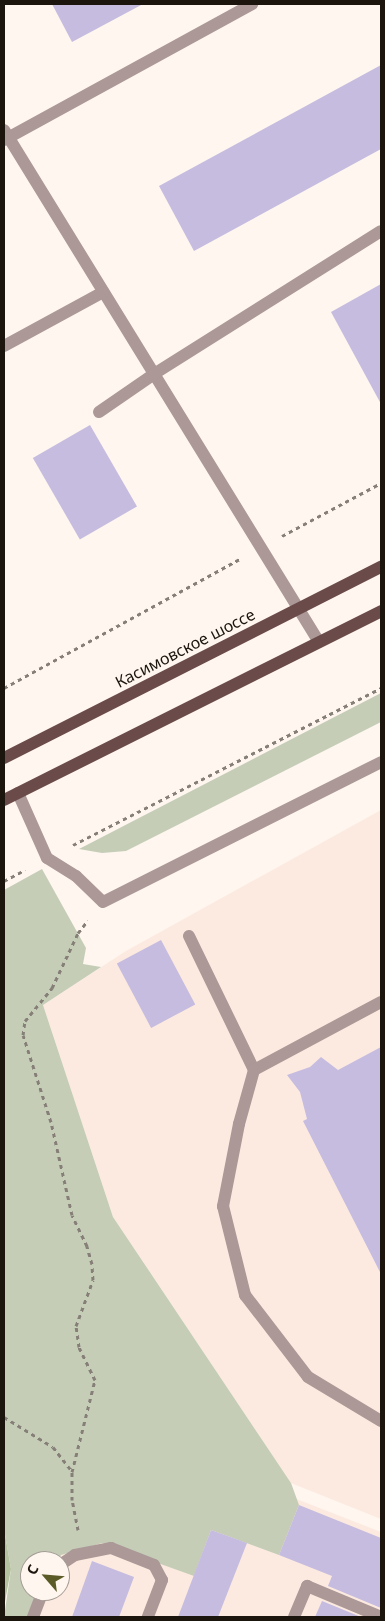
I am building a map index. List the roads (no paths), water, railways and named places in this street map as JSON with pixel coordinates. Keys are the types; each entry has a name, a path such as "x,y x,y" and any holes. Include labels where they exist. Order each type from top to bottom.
{"main road":[{"name":"Касимовское шоссе","path":"4,758 381,567"},
{"path":"4,800 381,611"}],"lane":[{"path":"252,4 5,136 319,642"},
{"path":"99,412 154,374 381,231"},
{"path":"4,346 103,292"},
{"path":"18,793 47,858 76,876 103,902 381,762"},
{"path":"189,936 254,1070 239,1124 223,1206 245,1295 308,1377 381,1421"},
{"path":"254,1070 381,1002"},
{"path":"70,1558 75,1555 111,1548 154,1565 162,1580 148,1617"},
{"path":"294,1617 307,1586 381,1617"},
{"path":"33,1617 39,1601"}]}
